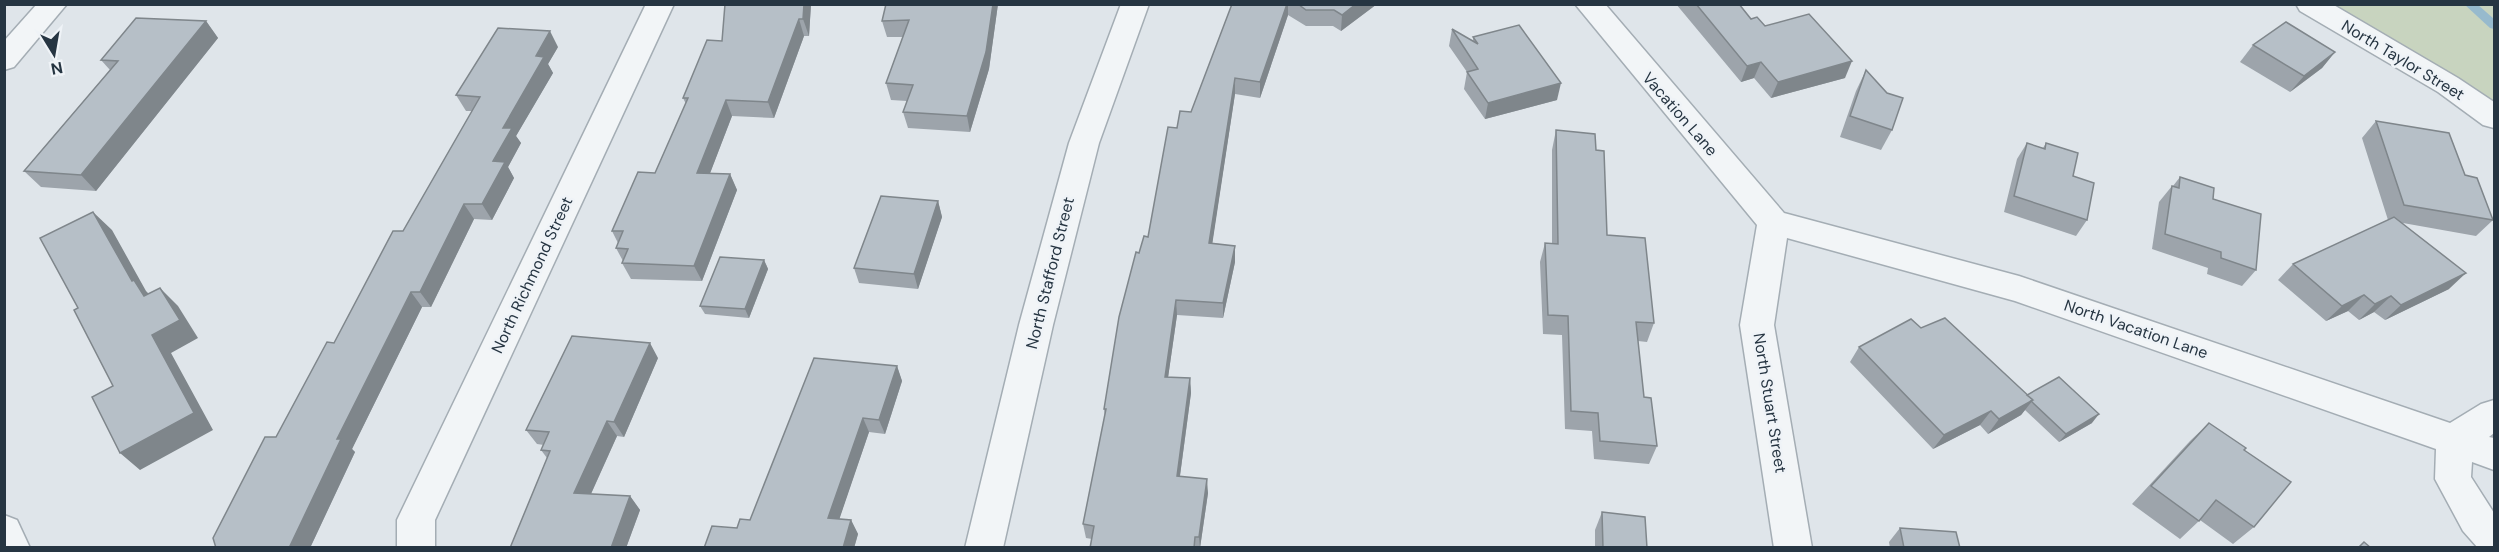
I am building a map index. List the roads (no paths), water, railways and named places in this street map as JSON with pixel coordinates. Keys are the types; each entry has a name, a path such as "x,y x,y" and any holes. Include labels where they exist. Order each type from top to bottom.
{"street":[{"path":"4,60 53,4"},
{"name":"North Richmond Street","path":"416,548 416,520 660,4"},
{"name":"North Stafford Street","path":"984,548 1036,325 1084,143 1135,4"},
{"name":"Vacation Lane","path":"1589,4 1773,222"},
{"name":"North Taylor Street","path":"2310,4 2448,85 2494,117"},
{"name":"North Vacation Lane","path":"1773,222 2019,289 2494,454"},
{"name":"North Stuart Street","path":"1773,222 1757,325 1793,548"},
{"path":"2494,415 2454,440 2452,479 2476,519 2494,538"},
{"path":"4,532 11,548"}],"waterway":[{"path":"2469,4 2494,25"}]}
